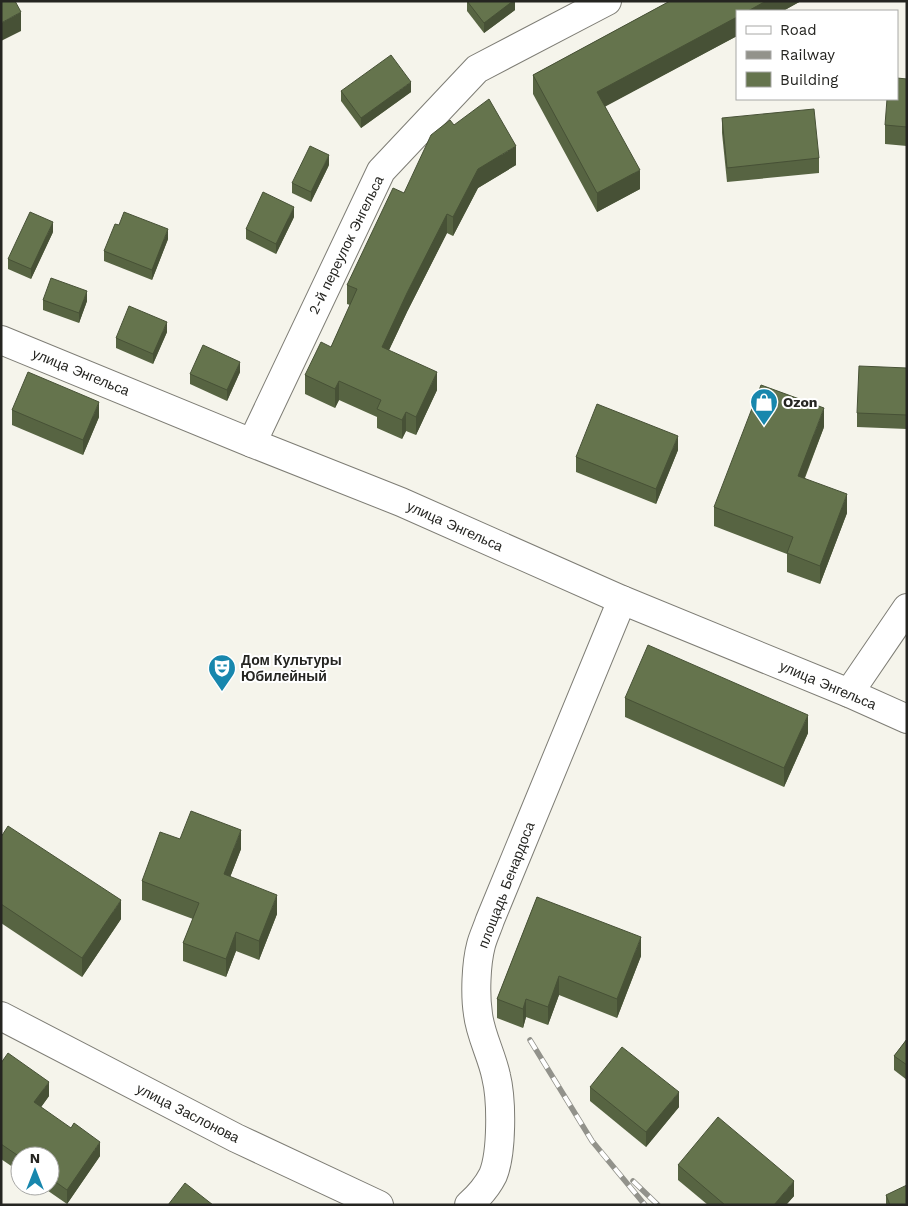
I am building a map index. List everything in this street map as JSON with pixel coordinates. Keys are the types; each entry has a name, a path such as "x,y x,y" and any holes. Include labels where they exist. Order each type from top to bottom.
{"street":[{"name":"2-й переулок Энгельса","path":"252,443 381,171 477,69 590,5"},
{"name":"улица Энгельса","path":"1,340 400,502 622,600 849,693 907,719"},
{"name":"площадь Бенардоса","path":"469,1205 483,1192 493,1175 498,1156 499,1134 500,1106 497,1078 478,1016 477,992 480,947 622,600"},
{"path":"849,693 907,608"},
{"name":"улица Заслонова","path":"1,1016 236,1138 378,1205"}],"building":[{"path":"1,1 15,1 21,12 1,23"},
{"path":"467,1 513,1 484,23"},
{"path":"670,1 766,1 750,10 736,10 736,18 597,92 640,170 597,193 533,75"},
{"path":"391,55 411,82 361,118 341,91"},
{"path":"898,78 907,79 907,127 885,125 887,100 898,100"},
{"path":"489,99 516,146 478,169 453,217 447,214 382,347 437,372 416,417 406,412 402,420 377,409 381,400 339,381 335,389 305,375 321,342 331,347 357,289 347,285 393,188 404,193 431,135 450,120 454,125"},
{"path":"814,109 819,158 727,168 722,118"},
{"path":"310,146 329,155 311,192 292,183"},
{"path":"263,192 294,207 276,244 246,229"},
{"path":"30,212 53,222 31,269 8,259"},
{"path":"124,212 168,229 152,270 104,251 115,224 119,225"},
{"path":"51,278 87,291 79,313 43,300"},
{"path":"129,306 167,322 153,354 116,338"},
{"path":"203,345 240,362 227,390 190,374"},
{"path":"859,366 907,368 907,415 857,413"},
{"path":"28,372 99,402 83,440 12,410"},
{"path":"761,385 824,408 798,476 847,494 820,566 787,553 793,537 714,507"},
{"path":"597,404 678,436 656,489 576,457"},
{"path":"648,645 808,715 784,768 625,698"},
{"path":"191,811 241,830 224,874 277,895 259,941 236,932 226,959 183,943 199,903 142,881 160,832 180,839"},
{"path":"8,826 121,900 82,958 1,904 1,837"},
{"path":"537,897 641,937 617,999 559,976 548,1007 526,999 523,1009 497,999"},
{"path":"907,1039 907,1065 894,1056"},
{"path":"622,1047 679,1092 646,1132 590,1087"},
{"path":"8,1053 49,1082 34,1102 71,1128 74,1123 100,1142 67,1190 60,1185 60,1146 10,1146 10,1150 1,1144 1,1063"},
{"path":"718,1117 794,1181 774,1205 725,1205 678,1165"},
{"path":"185,1183 213,1205 168,1205"},
{"path":"907,1185 907,1205 890,1205 886,1195"}],"railway":[{"path":"530,1040 592,1141 645,1205"},
{"path":"633,1181 658,1205"}],"place":[{"name":"Ozon","path":"764,426"},
{"name":"Дом Культуры Юбилейный","path":"222,692"}]}
